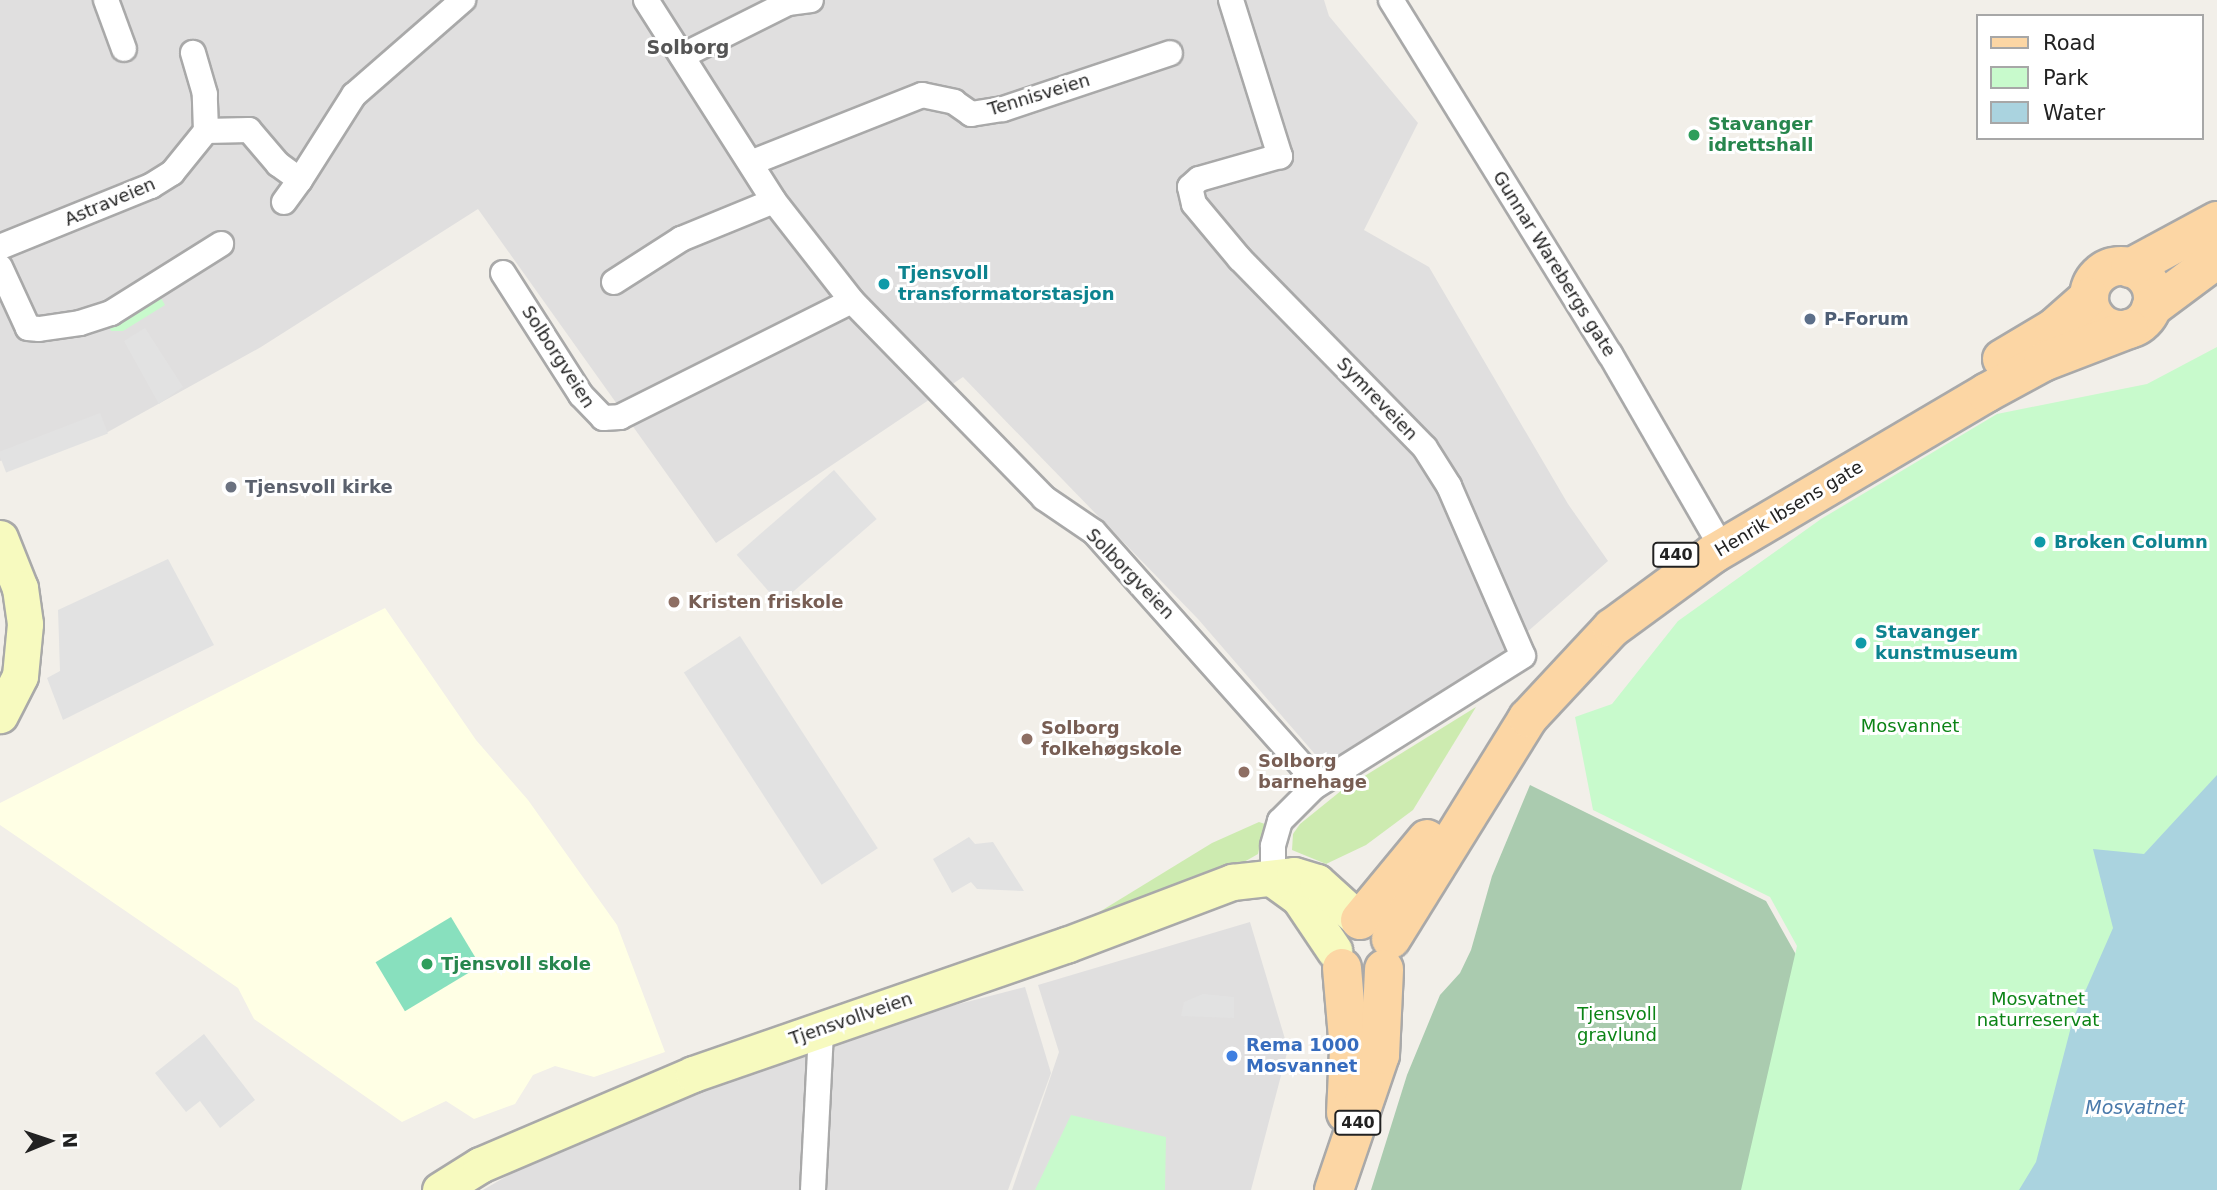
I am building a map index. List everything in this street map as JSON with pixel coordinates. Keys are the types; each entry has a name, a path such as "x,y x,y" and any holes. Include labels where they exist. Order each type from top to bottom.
{"main road":[{"name":"440","path":"2089,298 2102,272 2130,268 2217,221"},
{"name":"Henrik Ibsens gate","path":"1373,937 1528,718 1623,619 1713,554 1986,393 2043,362 2140,319 2217,259"},
{"path":"2089,298 2101,323 2140,319 2151,289 2130,268"},
{"name":"Henrik Ibsens gate","path":"1334,1190 1380,1055 1373,937 1413,860 1493,732 1542,669 1622,592 1712,531 2054,328 2089,298"},
{"name":"440","path":"1324,1190 1350,1098 1338,959 1344,927 1373,937"},
{"path":"1338,959 1358,977 1373,937"}],"street":[{"path":"106,0 124,49"},
{"path":"284,202 354,95 463,0"},
{"name":"Solborgveien","path":"646,0 752,162 774,201 852,301 1044,498 1094,532 1271,729 1314,787"},
{"path":"682,56 788,3 811,0"},
{"name":"Symreveien","path":"1231,0 1280,156 1199,179 1191,187 1194,204 1240,259 1425,448 1448,486 1523,656 1314,787"},
{"name":"Gunnar Warebergs gate","path":"1391,0 1610,354 1712,531"},
{"name":"Tennisveien","path":"752,162 922,95 954,102 971,114 992,111 1170,52"},
{"path":"193,53 205,94 206,131 249,130 278,164 300,180"},
{"name":"Astraveien","path":"0,247 151,186 172,173 206,131"},
{"path":"614,282 681,239 774,201"},
{"path":"0,267 28,328 39,330 80,323 111,313 221,244"},
{"name":"Solborgveien","path":"503,273 581,395 603,418 620,417 852,301"},
{"path":"0,538 20,588 25,624 20,676 0,715"},
{"path":"1314,787 1280,821 1273,846 1273,879 1299,898 1338,959"},
{"name":"Tjensvollveien","path":"440,1190 480,1165 693,1073 821,1030 1232,882 1294,876 1317,882 1373,937"},
{"path":"813,1190 821,1030"}],"shaded area":[{"path":"0,0 1324,0 1329,16 1418,123 1364,230 1429,267 1568,504 1608,561 1502,654 1327,768 1198,619 963,377 716,543 478,209 261,347 106,433 0,461"},
{"path":"145,328 183,387 159,404 124,341"},
{"path":"100,413 108,434 6,473 0,451"},
{"path":"834,470 877,519 779,604 737,555"},
{"path":"168,559 214,645 63,720 47,678 60,671 58,610"},
{"name":"Tjensvoll skole","path":"385,608 476,740 528,800 617,925 665,1052 594,1077 555,1066 533,1075 515,1104 474,1119 446,1101 402,1122 254,1019 238,988 0,825 0,803"},
{"path":"740,636 878,848 822,885 684,672"},
{"path":"969,837 975,844 993,842 1024,891 977,889 971,882 952,893 933,859"},
{"path":"1250,922 1288,1049 1251,1190 1012,1190 1059,1052 1038,985"},
{"path":"1025,987 1051,1073 1008,1190 483,1190 622,1109 800,1045"},
{"path":"1203,994 1234,997 1234,1018 1181,1016 1184,1002"},
{"path":"204,1034 255,1100 220,1128 200,1101 186,1112 155,1073"}],"green space":[{"path":"157,291 165,305 123,331 111,331 107,322"},
{"name":"Mosvannet","path":"2217,347 2217,1190 1741,1190 1797,946 1770,897 1593,810 1575,717 1612,704 1678,621 1821,519 1997,414 2147,384"},
{"path":"1476,707 1413,810 1366,845 1326,864 1292,850 1293,834 1300,824 1342,790"},
{"name":"Tjensvoll gravlund","path":"1530,785 1766,901 1799,960 1800,1190 1371,1190 1407,1075 1440,995 1460,973 1471,950 1492,876"},
{"path":"1259,822 1265,824 1258,854 1237,866 1096,914 1212,843"},
{"name":"Tjensvoll skole","path":"451,917 480,966 405,1011 376,962"},
{"path":"1071,1115 1166,1137 1165,1190 1035,1190"}],"water":[{"name":"Mosvatnet","path":"2217,775 2217,1190 2019,1190 2036,1162 2073,1019 2113,928 2093,849 2144,854"}],"place":[{"name":"Stavanger idrettshall","path":"1694,135"},
{"name":"Tjensvoll transformatorstasjon","path":"884,284"},
{"name":"P-Forum","path":"1810,319"},
{"name":"Tjensvoll kirke","path":"231,487"},
{"name":"Broken Column","path":"2040,542"},
{"name":"Kristen friskole","path":"674,602"},
{"name":"Stavanger kunstmuseum","path":"1861,643"},
{"name":"Solborg folkehøgskole","path":"1027,739"},
{"name":"Solborg barnehage","path":"1244,772"},
{"name":"Tjensvoll skole","path":"427,964"},
{"name":"Rema 1000 Mosvannet","path":"1232,1056"}],"district":[{"name":"Solborg","path":"688,48"}],"park label":[{"name":"Mosvatnet naturreservat","path":"2038,1010"}]}
